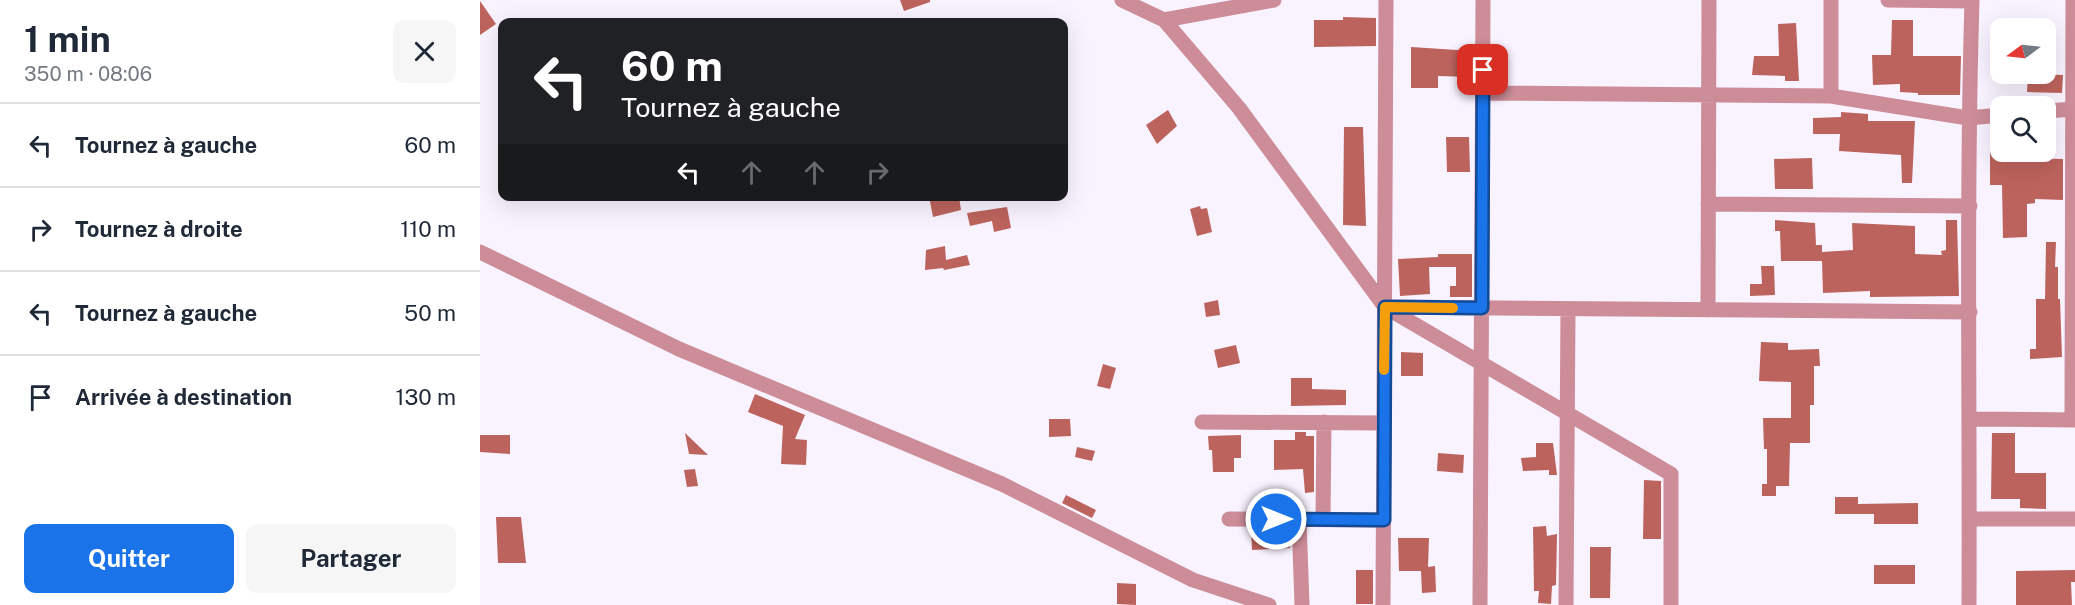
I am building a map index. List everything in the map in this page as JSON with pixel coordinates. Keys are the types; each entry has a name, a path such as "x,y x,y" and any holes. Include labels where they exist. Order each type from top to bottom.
{"street":[{"path":"1122,0 1164,20 1239,108 1385,307 1671,474 1671,605"},
{"path":"1164,20 1274,0"},
{"path":"1383,605 1386,0"},
{"path":"1480,605 1483,0"},
{"path":"1708,310 1709,0"},
{"path":"1831,0 1831,96"},
{"path":"1888,0 1972,0 1968,118 1970,206 1969,605"},
{"path":"1970,419 2074,420 2073,0"},
{"path":"1483,93 1831,96 1968,118 1990,116"},
{"path":"2056,110 2073,109"},
{"path":"1708,204 1970,206"},
{"path":"480,252 679,350 1002,484 1225,598 1269,605"},
{"path":"1385,307 1970,312"},
{"path":"1566,605 1568,309"},
{"path":"1202,422 1384,423"},
{"path":"1323,519 1324,423"},
{"path":"1229,519 1384,520"},
{"path":"1299,519 1302,605"},
{"path":"1969,519 2075,519"}],"building":[{"path":"900,0 930,0 930,2 904,11"},
{"path":"480,1 496,24 480,35"},
{"path":"1343,17 1376,18 1376,46 1314,47 1314,20 1343,20"},
{"path":"1892,20 1913,20 1913,56 1961,56 1960,95 1918,95 1918,93 1900,92 1900,84 1873,85 1872,55 1891,55"},
{"path":"1796,23 1799,81 1785,81 1785,76 1752,75 1754,56 1779,56 1778,24"},
{"path":"1411,47 1473,51 1473,77 1438,76 1438,88 1411,88"},
{"path":"2056,75 2063,75 2062,93 2027,92 2027,84 2056,84"},
{"path":"1168,110 1177,126 1157,144 1146,125"},
{"path":"1841,112 1868,114 1868,121 1915,121 1912,183 1902,183 1901,155 1839,151 1840,134 1813,134 1813,118 1841,117"},
{"path":"1344,127 1363,127 1366,226 1343,225"},
{"path":"1446,137 1469,137 1470,172 1447,172"},
{"path":"1812,158 1813,189 1775,189 1774,159"},
{"path":"2056,159 2063,159 2063,200 2035,199 2035,203 2027,204 2027,237 2003,238 2002,185 1990,185 1990,162 2056,162"},
{"path":"930,201 960,201 961,210 933,217"},
{"path":"1200,206 1201,209 1207,208 1212,232 1197,236 1190,209"},
{"path":"1007,207 1011,228 994,232 992,221 970,226 967,213"},
{"path":"1775,220 1815,223 1816,245 1822,245 1822,252 1853,250 1852,223 1915,226 1915,254 1942,255 1941,251 1946,250 1946,220 1957,220 1959,296 1870,297 1870,291 1823,293 1822,261 1781,261 1780,231 1775,231"},
{"path":"2046,242 2056,242 2055,267 2058,267 2062,357 2030,359 2030,349 2036,349 2036,299 2045,299"},
{"path":"945,246 946,260 967,255 970,265 944,270 943,268 925,270 926,250"},
{"path":"1438,254 1472,254 1472,297 1450,297 1450,286 1456,286 1456,267 1429,267 1430,294 1400,296 1398,259 1438,257"},
{"path":"1761,266 1774,266 1775,295 1750,296 1750,284 1762,284"},
{"path":"1218,300 1220,315 1206,317 1204,303"},
{"path":"1761,342 1788,343 1788,350 1819,349 1820,366 1814,366 1814,405 1810,405 1810,443 1790,443 1789,486 1776,486 1776,496 1762,496 1762,484 1767,484 1767,449 1764,449 1763,418 1791,418 1791,382 1759,381"},
{"path":"1236,345 1240,363 1218,368 1214,350"},
{"path":"1401,352 1423,353 1423,376 1401,376"},
{"path":"1103,364 1116,368 1110,389 1097,386"},
{"path":"1291,378 1312,378 1312,389 1346,390 1346,405 1291,406"},
{"path":"755,394 805,415 795,439 807,440 806,465 781,464 783,426 748,412"},
{"path":"1049,419 1070,419 1071,436 1049,437"},
{"path":"1295,432 1306,432 1306,436 1314,436 1314,492 1305,493 1303,469 1274,470 1274,440 1295,440"},
{"path":"685,433 708,455 689,454"},
{"path":"1992,433 2015,433 2015,473 2046,473 2046,509 2020,508 2020,499 1991,499"},
{"path":"480,435 510,435 510,454 480,452"},
{"path":"1241,435 1241,458 1234,458 1234,472 1213,472 1212,450 1209,450 1208,436"},
{"path":"1536,443 1553,443 1557,475 1549,475 1549,470 1523,471 1521,458 1536,457"},
{"path":"1077,447 1095,451 1092,461 1075,457"},
{"path":"1438,453 1464,455 1463,473 1437,471"},
{"path":"695,469 698,486 687,487 684,470"},
{"path":"1644,480 1661,481 1661,539 1643,539"},
{"path":"1066,495 1096,510 1092,518 1062,503"},
{"path":"1835,497 1858,497 1858,504 1918,503 1918,524 1874,524 1874,514 1835,514"},
{"path":"496,517 521,517 526,563 498,563"},
{"path":"1546,526 1547,536 1557,534 1556,585 1552,586 1551,604 1538,603 1539,591 1534,591 1533,527"},
{"path":"1251,529 1289,529 1290,548 1252,550"},
{"path":"1398,538 1429,538 1428,567 1435,566 1436,592 1422,593 1421,571 1399,571"},
{"path":"1590,547 1611,547 1610,598 1590,598"},
{"path":"1874,565 1915,565 1915,584 1874,584"},
{"path":"1356,570 1373,570 1373,604 1356,604"},
{"path":"2075,570 2075,582 2071,582 2072,605 2016,605 2016,571"},
{"path":"1117,583 1136,584 1136,605 1117,604"}],"slow traffic":[{"path":"1384,370 1385,307 1453,308"}],"route":[{"path":"1276,519 1384,520 1385,307 1482,308 1483,70"}]}
